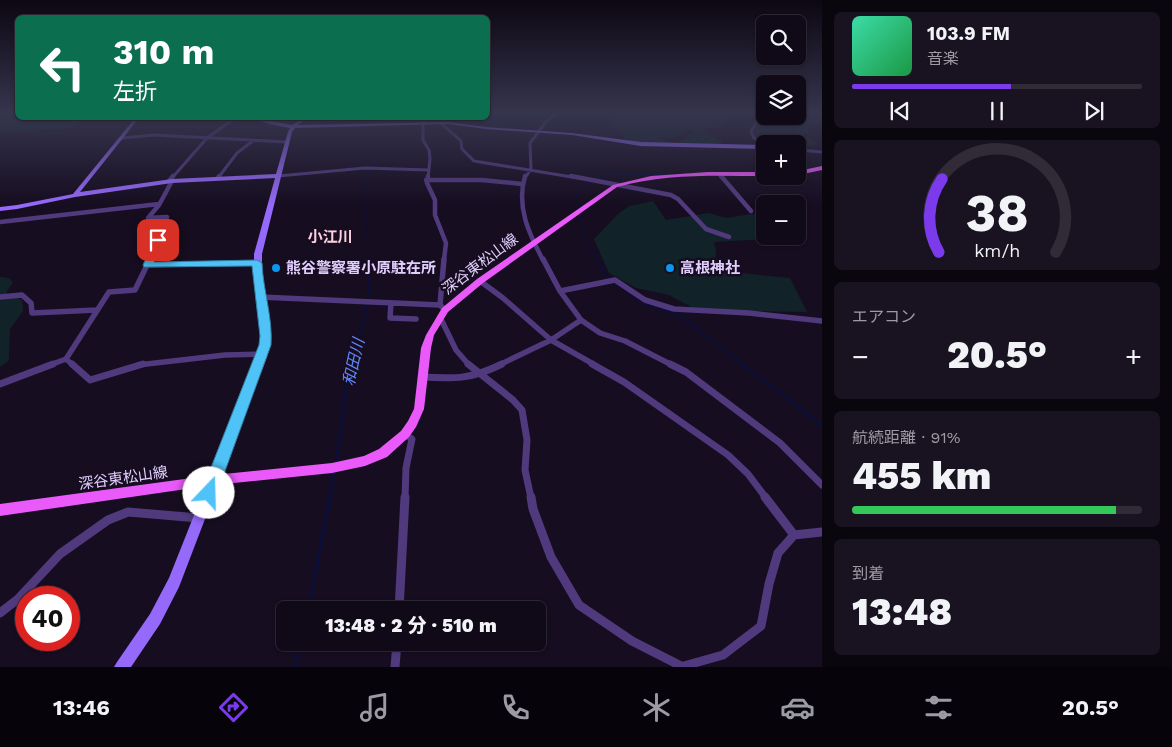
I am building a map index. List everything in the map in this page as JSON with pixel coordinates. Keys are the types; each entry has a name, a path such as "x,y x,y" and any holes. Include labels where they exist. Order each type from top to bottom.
{"main road":[{"path":"806,171 822,168"},
{"name":"深谷東松山線","path":"0,510 214,480 348,466 383,453 405,434 419,409 426,348 442,311 480,281 615,186 643,178 756,174"}],"street":[{"path":"75,195 95,168 117,143"},
{"path":"0,384 66,359 109,292 135,290 148,265 167,217 148,218 160,204 171,181 203,143"},
{"path":"218,178 237,153 250,143"},
{"path":"122,667 155,619 174,582 262,354 266,336 257,263 287,143"},
{"path":"425,143 429,150 430,170 426,180 435,200 435,215 446,243 442,311 456,350 479,374 513,400 522,410 528,440 525,470 533,508 551,558 579,605 632,641 681,667 723,656 760,626 778,553 794,535 822,532"},
{"path":"461,143 462,149 472,160 671,195 678,199 706,229 729,237"},
{"path":"530,143 531,169 525,176 522,184 523,214 534,243 560,291 581,320 600,333 625,341 686,372 780,443 822,485"},
{"path":"635,143 756,146"},
{"path":"806,151 822,152"},
{"path":"0,208 18,207 75,195 171,181 278,176 370,168 430,170"},
{"path":"720,175 751,211"},
{"path":"426,180 482,180 522,184"},
{"path":"0,222 160,204"},
{"path":"148,265 257,263"},
{"path":"560,291 615,280 639,297 652,303 672,308 694,312 749,313 822,321"},
{"path":"480,281 503,298 551,340 624,382 728,455 748,474 794,535"},
{"path":"0,297 22,295 31,303 32,313 97,310"},
{"path":"260,297 391,303 442,311"},
{"path":"391,303 390,318 416,319"},
{"path":"422,378 450,379 479,374 551,340 581,320"},
{"path":"66,359 90,380 140,364 193,360 225,355 262,354"},
{"path":"399,601 406,468 412,438 405,434"},
{"path":"0,613 18,599 60,554 108,520 128,512 199,518"},
{"path":"395,667 396,651"}],"shaded area":[{"path":"681,143 724,143 718,145"},
{"path":"806,143 816,143 817,145 806,147"},
{"path":"653,201 666,220 709,213 726,218 756,213 756,240 714,242 716,252 715,264 731,272 790,278 807,312 697,310 669,295 636,288 609,273 594,239 618,214 629,206"},
{"path":"0,277 9,278 13,282 6,293 22,300 23,311 10,329 9,360 0,367"}],"waterway":[{"name":"和田川","path":"368,260 367,224 361,193 382,143"},
{"path":"806,167 822,164"},
{"path":"598,260 583,228 577,203 577,194 596,178 611,175 683,174"},
{"name":"和田川","path":"351,365 369,299 368,259"},
{"path":"597,259 609,279"},
{"path":"613,282 644,303 679,315 744,365"},
{"name":"和田川","path":"336,463 347,382 352,364"},
{"path":"742,364 822,425"},
{"name":"和田川","path":"330,498 335,470"},
{"name":"和田川","path":"310,601 330,497"},
{"name":"和田川","path":"295,667 299,651"}],"place":[{"name":"熊谷警察署小原駐在所","path":"276,268"},
{"name":"高根神社","path":"670,268"}],"district":[{"name":"小江川","path":"330,237"}],"route":[{"path":"158,240 148,265 257,263 266,336 265,345 209,493"}]}
